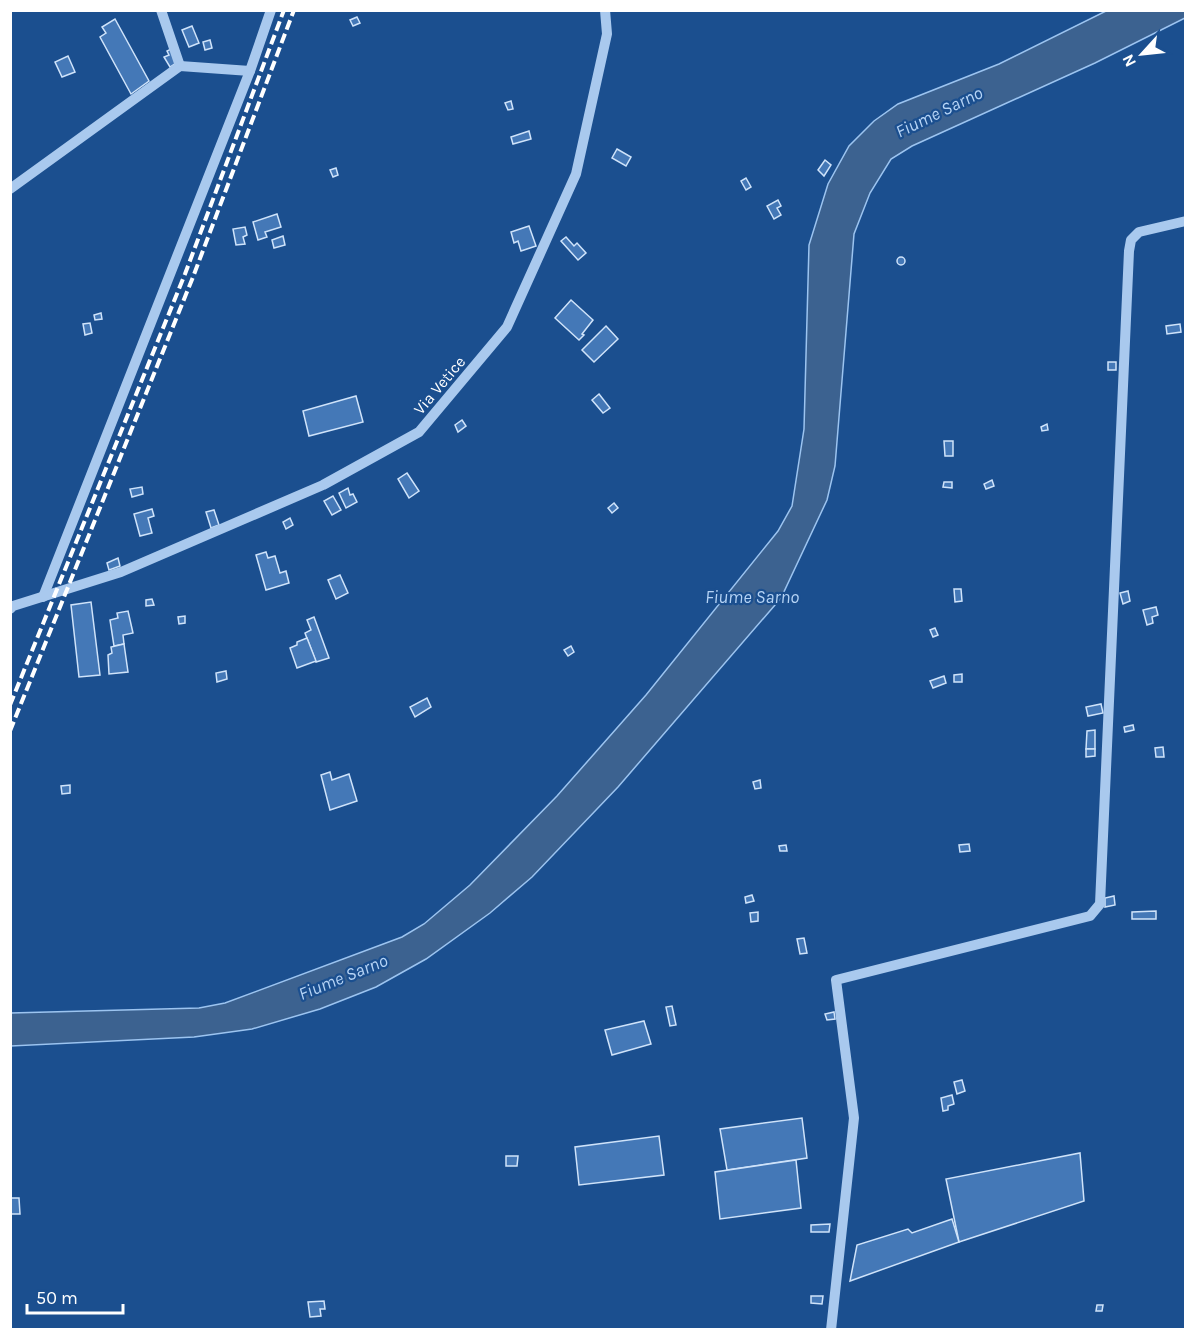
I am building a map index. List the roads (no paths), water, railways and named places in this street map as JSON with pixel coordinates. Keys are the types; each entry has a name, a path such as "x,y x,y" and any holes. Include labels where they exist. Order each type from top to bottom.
{"street":[{"path":"161,10 180,66"},
{"path":"43,597 250,71 271,10"},
{"name":"Via Vetice","path":"10,609 13,606 122,572 323,485 419,432 507,327 576,174 607,34 605,10"},
{"path":"10,189 180,66 250,71"},
{"path":"831,1329 854,1118 836,980 1090,916 1100,904 1129,251 1131,240 1139,232 1185,221"}],"water":[{"name":"Fiume Sarno","path":"1108,10 1185,11 1185,18 1095,63 912,146 891,159 870,193 854,234 835,466 827,500 781,598 618,787 532,877 490,913 426,959 376,987 320,1009 252,1029 194,1037 11,1046 11,1013 199,1008 225,1003 402,937 424,924 470,885 557,796 646,695 778,531 792,506 804,429 809,245 828,184 849,146 874,121 898,104 999,64"}],"railway":[{"path":"10,705 185,274 284,10"},
{"path":"10,731 193,277 294,10"}]}
